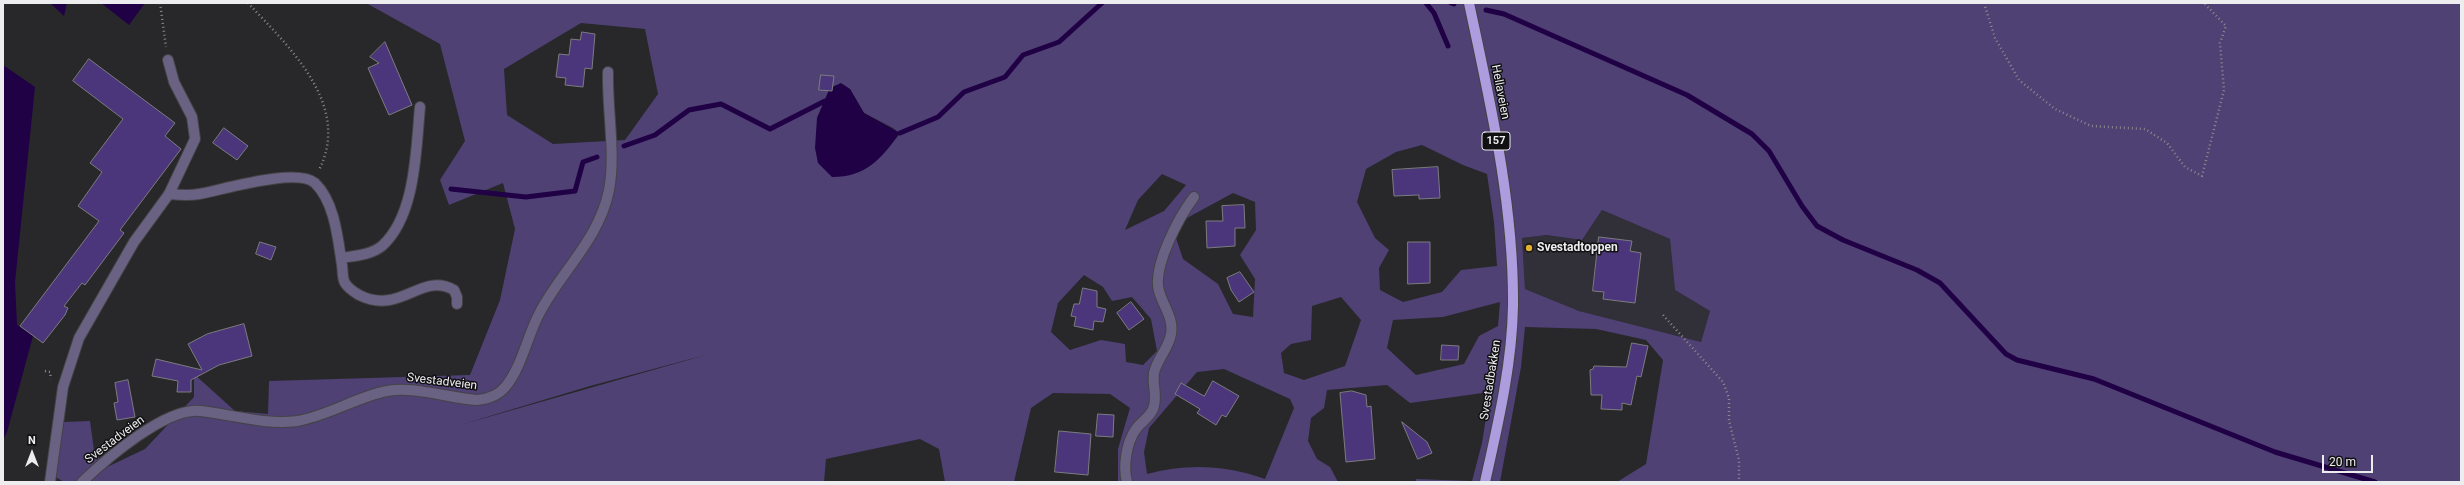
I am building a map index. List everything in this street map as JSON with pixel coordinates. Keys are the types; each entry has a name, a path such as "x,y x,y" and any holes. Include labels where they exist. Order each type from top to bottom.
{"main road":[{"name":"Hellaveien","path":"1469,3 1498,156 1506,209 1512,281"},
{"name":"Svestadbakken","path":"1485,482 1508,366 1512,331 1512,281"}],"street":[{"path":"50,482 62,387 79,338 134,242 169,194 195,140 192,117 174,82 168,60"},
{"name":"Svestadveien","path":"82,482 117,452 157,424 180,412 200,410 260,420 288,422 311,418 388,391 410,390 477,400 485,400 501,391 511,379 538,314 586,246 604,207 610,181 608,72"},
{"path":"341,258 364,254 381,246 406,206 413,179 420,107"},
{"path":"169,194 199,195 240,185 281,178 301,178 313,181 319,187 327,202 337,234 346,283 358,294 368,299 391,301 429,285 443,285 454,290 457,297 457,304"},
{"path":"1127,482 1125,467 1131,442 1135,431 1153,411 1156,396 1154,375 1172,334 1171,318 1159,293 1158,278 1174,227 1194,197"}],"path":[{"path":"160,3 168,60"},
{"path":"248,3 276,32 311,77 324,102 329,121 329,142 322,164 313,181"},
{"path":"1984,3 1995,38 2019,80 2055,109 2091,126 2145,129 2167,143 2185,168 2202,176 2224,90 2220,43 2226,26 2204,3"},
{"path":"1663,315 1723,382 1729,398 1729,421 1739,460 1739,482"},
{"path":"45,371 50,372"}],"shaded area":[{"path":"50,3 67,3 64,16"},
{"path":"101,3 145,3 129,25"},
{"path":"366,3 2461,3 2461,482 1617,482 1646,464 1663,360 1646,340 1596,329 1525,327 1521,367 1500,482 1416,482 1416,479 1472,481 1482,443 1490,392 1410,403 1387,385 1327,390 1324,408 1311,418 1308,441 1317,459 1330,467 1338,482 1118,482 1118,449 1130,408 1110,394 1053,393 1031,408 1014,482 945,482 939,449 920,439 826,459 824,482 64,482 54,476 64,422 90,421 94,450 105,468 145,449 194,397 194,374 235,411 268,414 269,381 470,375 500,300 515,229 503,183 449,205 440,180 465,141 440,44","holes":["581,23 645,29 658,94 625,140 553,144 507,115 504,69","830,88 850,89 864,113 893,128 900,134 817,118","1422,145 1463,165 1487,174 1494,222 1497,266 1461,270 1442,292 1403,302 1380,290 1379,268 1389,250 1375,238 1357,202 1366,169 1396,152","1162,174 1186,185 1164,211 1125,230 1138,200","1233,193 1255,202 1256,230 1240,255 1255,279 1253,317 1233,314 1218,284 1183,259 1175,235 1187,218","1602,210 1670,239 1675,290 1710,311 1701,342 1579,311 1525,289 1522,238 1546,235 1582,240","1084,275 1103,287 1112,301 1132,297 1151,319 1157,351 1143,365 1126,362 1125,344 1101,340 1070,350 1051,332 1058,303","1341,297 1361,320 1345,366 1304,380 1284,373 1281,353 1291,344 1311,340 1312,306","1500,302 1498,326 1479,336 1464,364 1416,375 1387,348 1393,320 1443,317","709,354 460,425 590,386","1224,369 1290,399 1294,408 1265,479 1251,474 1221,468 1206,467 1177,468 1147,474 1144,452 1149,428 1197,372"]},
{"path":"3,65 35,87 15,282 17,325 33,336 7,432 3,440"},
{"path":"841,83 850,89 864,113 900,133 886,151 872,165 854,174 832,177 818,163 815,148 817,118 830,88"},
{"path":"1602,210 1670,239 1675,290 1710,311 1701,342 1579,311 1525,289 1522,238 1544,235 1582,240"}],"building":[{"path":"582,32 595,34 592,69 585,68 583,87 565,85 566,78 556,77 559,54 569,55 571,39 580,40"},
{"path":"385,42 412,105 389,115 368,68 379,63 370,57"},
{"path":"89,59 175,123 165,136 181,149 120,230 124,233 85,285 82,283 64,306 68,308 65,315 43,343 20,326 99,221 78,206 102,172 90,163 123,119 73,81"},
{"path":"821,75 834,76 832,91 819,90"},
{"path":"224,128 248,146 237,160 213,143"},
{"path":"1438,167 1440,198 1419,199 1419,195 1394,196 1392,170"},
{"path":"1244,205 1245,228 1235,228 1235,246 1207,248 1206,221 1223,221 1222,206"},
{"path":"1599,237 1632,241 1630,251 1641,253 1635,303 1603,299 1604,292 1593,291"},
{"path":"260,242 276,247 271,260 256,254"},
{"path":"1408,242 1430,242 1430,283 1408,284"},
{"path":"1240,272 1254,292 1239,302 1231,290 1227,278"},
{"path":"1083,288 1097,291 1097,307 1106,309 1103,322 1094,321 1093,330 1074,326 1076,317 1071,316 1074,304 1079,304"},
{"path":"1131,302 1144,319 1129,330 1117,313"},
{"path":"244,324 252,356 219,365 191,380 191,392 177,392 178,381 152,376 156,359 202,370 188,344 207,334"},
{"path":"1632,343 1648,346 1641,377 1637,376 1631,405 1622,403 1622,410 1601,409 1602,395 1591,395 1590,370 1593,369 1594,366 1626,367"},
{"path":"1442,345 1459,346 1458,360 1441,360"},
{"path":"128,380 135,417 117,420 114,403 118,402 115,383"},
{"path":"1213,381 1239,396 1226,417 1222,415 1216,425 1197,413 1200,409 1175,394 1181,383 1204,396"},
{"path":"1352,391 1366,395 1367,407 1371,406 1375,459 1346,462 1340,393"},
{"path":"1098,414 1114,415 1113,437 1096,436"},
{"path":"1402,422 1427,442 1432,453 1418,459"},
{"path":"1059,431 1091,434 1088,475 1055,472"}],"waterway":[{"path":"900,133 938,117 964,92 1005,77 1023,55 1059,42 1102,3"},
{"path":"1426,3 1434,13 1448,46"},
{"path":"1486,10 1504,14 1687,95 1752,134 1769,151 1802,206 1817,226 1843,240 1917,270 1940,283 2006,354 2017,360 2094,379 2275,452 2375,482"},
{"path":"624,146 655,135 689,110 721,104 770,129 825,101"},
{"path":"451,189 526,197 575,191 583,162 597,157"}],"place":[{"name":"Svestadtoppen","path":"1529,248"}]}
